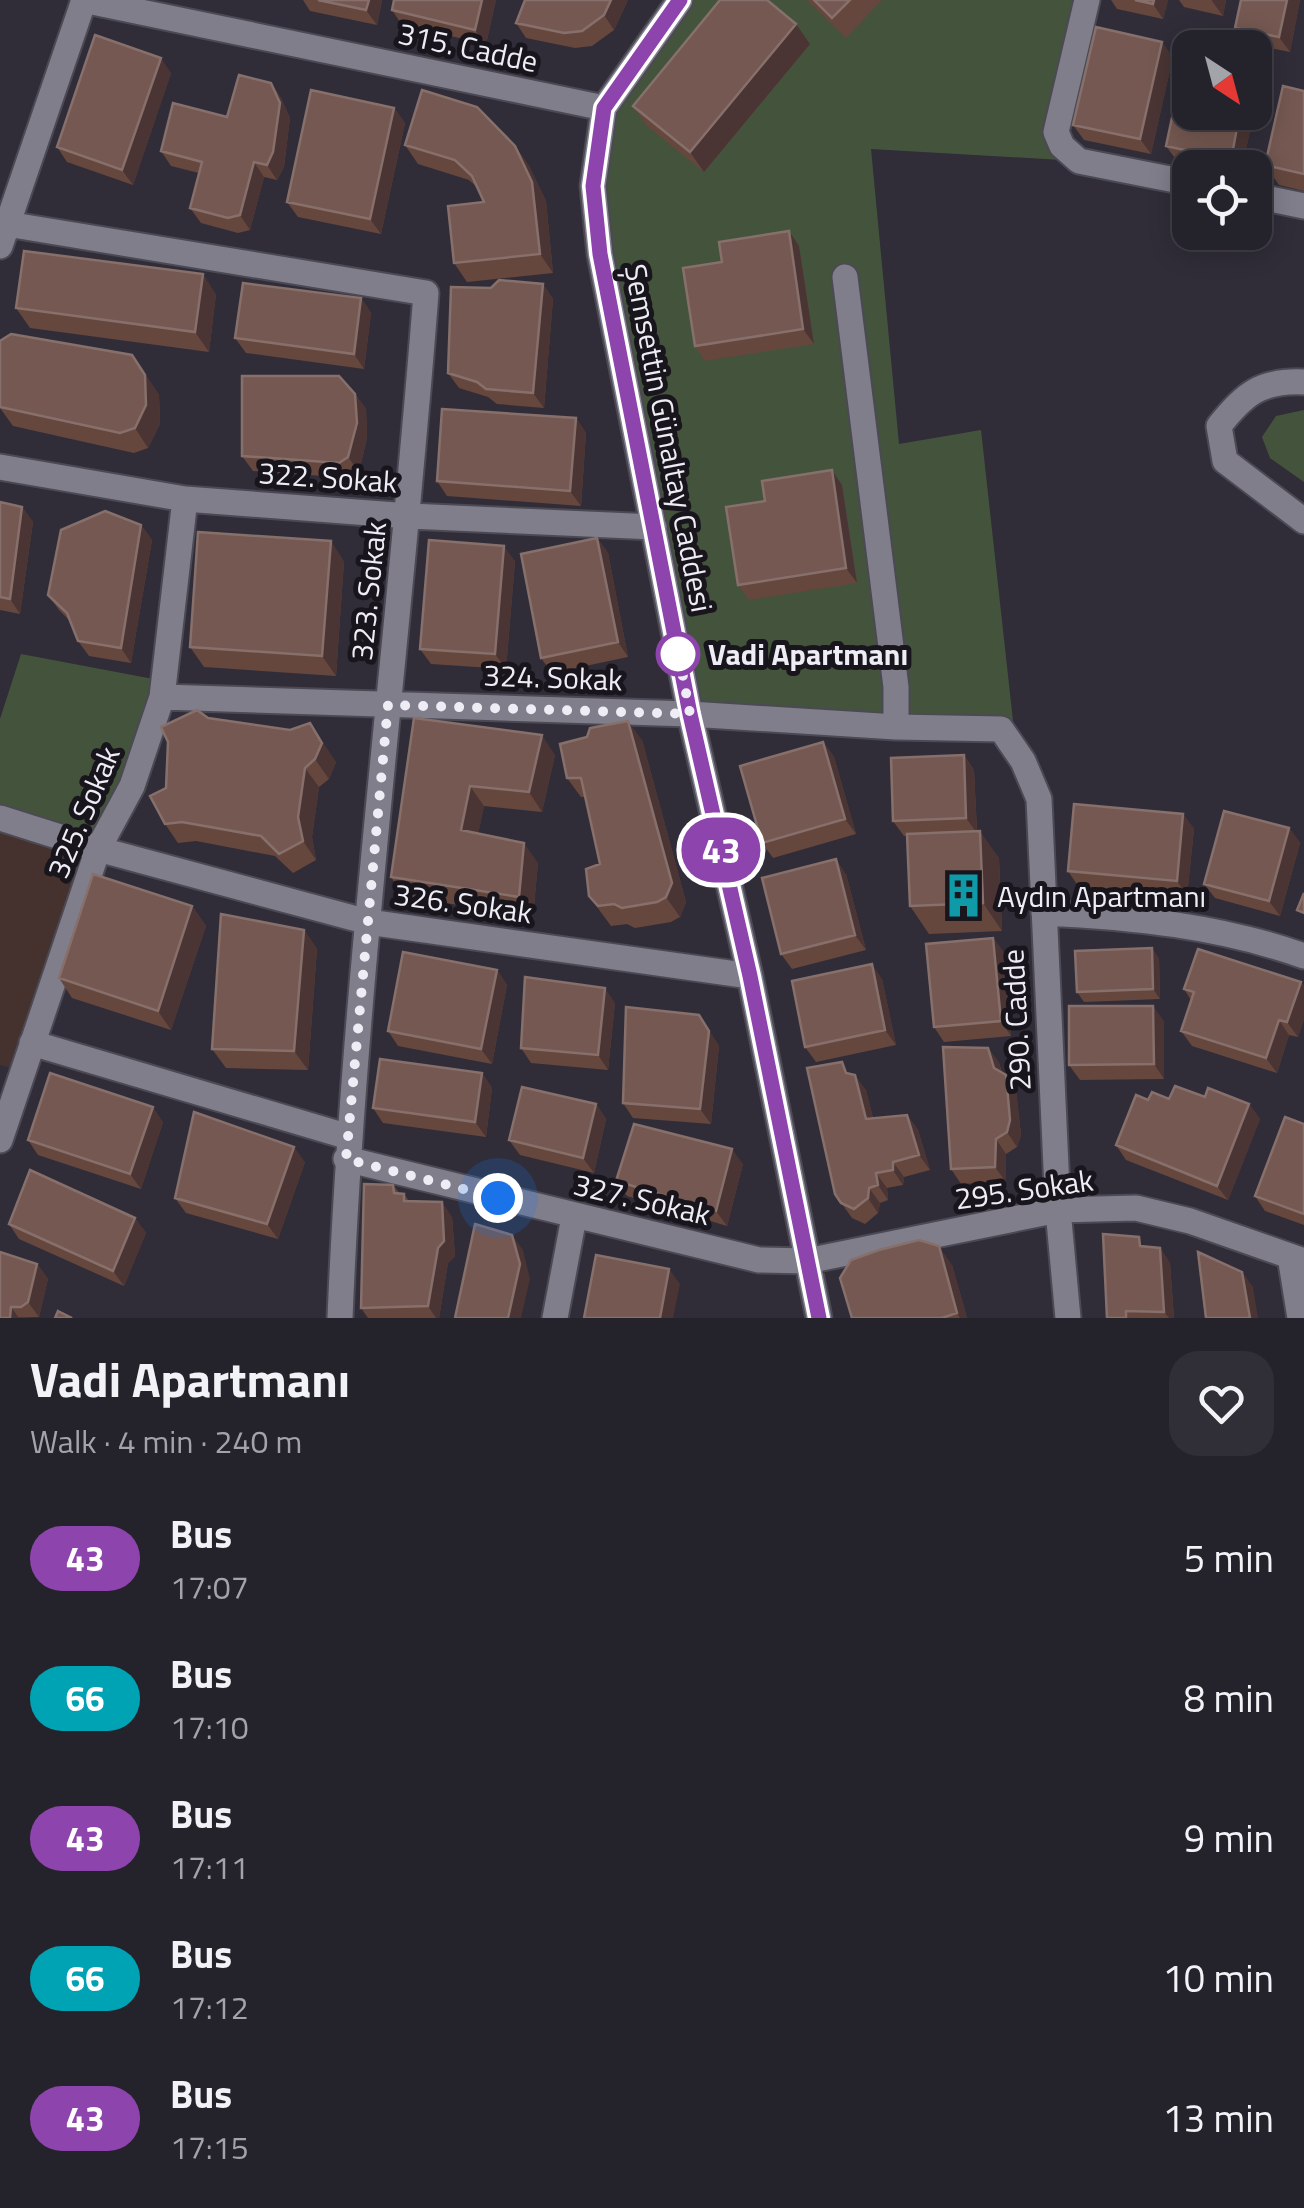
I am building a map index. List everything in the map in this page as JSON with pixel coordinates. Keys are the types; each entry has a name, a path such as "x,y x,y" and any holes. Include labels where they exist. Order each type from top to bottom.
{"street":[{"name":"315. Cadde","path":"84,0 604,108"},
{"path":"4,235 84,0"},
{"name":"Şemsettin Günaltay Caddesi","path":"680,0 604,108 593,186 600,254 690,714 750,976 819,1318"},
{"path":"1087,0 1056,132 1062,146 1079,161 1172,179"},
{"path":"1272,199 1304,206"},
{"name":"323. Sokak","path":"4,235 426,293 409,516 348,1148 340,1318"},
{"path":"846,277 896,687 896,726"},
{"path":"1304,382 1284,381 1243,396 1219,426 1225,461 1304,521"},
{"name":"322. Sokak","path":"0,467 185,500 409,516 654,527"},
{"name":"325. Sokak","path":"0,1140 98,849 132,786 162,698 185,500"},
{"name":"324. Sokak","path":"162,698 690,714 1000,729"},
{"name":"290. Cadde","path":"1000,729 1023,762 1039,799 1058,1210 1068,1318"},
{"name":"326. Sokak","path":"0,818 98,849 368,922 750,976"},
{"path":"1044,912 1115,916 1209,929 1304,956"},
{"name":"327. Sokak","path":"32,1044 348,1148 574,1216 759,1260 807,1261"},
{"name":"295. Sokak","path":"807,1261 1058,1210 1136,1208 1190,1221 1297,1259"},
{"path":"555,1318 574,1216"},
{"path":"1297,1259 1300,1318"}],"shaded area":[{"path":"0,818 98,849 23,1071 0,1065"}],"green space":[{"path":"680,0 1087,0 1056,132 1079,161 871,149 899,444 981,430 1013,721 1001,729 690,714 600,254 604,108"},
{"path":"1304,410 1304,482 1270,458 1262,437 1276,416"},
{"path":"21,654 164,681 98,849 0,818 0,719"}],"building":[{"path":"318,0 369,0 366,10"},
{"path":"394,0 482,0 475,30 392,10"},
{"path":"525,0 611,0 604,15 582,31 564,33 516,23"},
{"path":"720,0 767,0 796,24 690,152 633,106"},
{"path":"814,0 850,0 832,18"},
{"path":"1241,0 1287,0 1279,37 1272,36 1272,30 1235,28"},
{"path":"1096,27 1162,42 1140,139 1073,125"},
{"path":"95,35 161,58 122,170 57,147"},
{"path":"239,75 271,83 280,103 273,152 267,165 254,162 240,215 228,218 190,208 202,162 161,151 173,103 227,117"},
{"path":"1283,86 1304,91 1304,174 1272,167 1272,150 1268,150"},
{"path":"311,90 394,108 370,219 287,202"},
{"path":"422,90 477,107 515,146 532,182 540,254 454,263 448,206 484,202 472,176 455,160 405,145"},
{"path":"1172,118 1172,130 1237,130 1233,150 1166,146"},
{"path":"789,231 803,329 695,346 683,268 722,262 719,242"},
{"path":"24,251 203,274 195,332 16,308"},
{"path":"499,280 543,284 533,393 486,389 448,373 451,287 491,288"},
{"path":"243,283 361,298 354,354 235,338"},
{"path":"11,334 132,355 145,375 146,405 135,428 120,433 0,407 0,341"},
{"path":"242,376 339,376 355,394 357,423 348,457 339,463 242,456"},
{"path":"442,409 576,418 570,491 437,481"},
{"path":"832,470 846,568 738,585 726,507 765,501 762,481"},
{"path":"0,502 22,507 10,599 0,597"},
{"path":"105,511 141,525 121,648 78,641 67,613 48,595 61,530"},
{"path":"198,532 331,541 322,656 190,647"},
{"path":"597,538 618,642 541,658 521,554"},
{"path":"429,540 504,546 495,654 420,649"},
{"path":"197,710 208,718 290,730 310,723 322,743 315,759 305,768 298,817 303,841 279,854 261,836 182,822 165,824 150,796 166,788 168,742 161,727"},
{"path":"414,718 542,735 529,792 470,786 461,830 524,843 519,897 391,877"},
{"path":"628,721 672,883 666,897 657,902 622,908 614,904 598,906 589,896 586,869 600,864 581,778 567,778 560,744 587,737 590,728"},
{"path":"823,742 845,819 762,843 740,766"},
{"path":"964,755 966,818 893,821 891,758"},
{"path":"1074,804 1183,814 1177,881 1068,871"},
{"path":"1224,811 1289,828 1269,901 1204,884"},
{"path":"980,831 983,903 910,906 907,834"},
{"path":"836,859 855,935 781,954 762,878"},
{"path":"93,874 192,906 158,1011 59,978"},
{"path":"1304,893 1304,913 1297,910"},
{"path":"221,914 304,930 294,1051 212,1049"},
{"path":"993,938 1001,1021 934,1027 926,944"},
{"path":"1152,948 1153,989 1077,992 1075,951"},
{"path":"1198,949 1301,982 1287,1022 1279,1020 1266,1058 1181,1031 1194,992 1184,989"},
{"path":"403,952 497,970 481,1049 388,1031"},
{"path":"872,964 885,1030 805,1047 792,981"},
{"path":"525,977 605,988 598,1055 521,1048"},
{"path":"1069,1006 1153,1006 1154,1064 1069,1065"},
{"path":"626,1007 699,1015 709,1031 700,1109 623,1103"},
{"path":"943,1047 988,1048 994,1068 1006,1075 1010,1120 1007,1132 996,1139 995,1167 951,1169"},
{"path":"380,1059 482,1073 475,1122 373,1108"},
{"path":"842,1062 846,1073 855,1075 866,1119 907,1115 919,1155 893,1162 893,1170 876,1173 878,1185 869,1188 868,1198 854,1209 841,1203 835,1194 807,1068"},
{"path":"50,1073 153,1107 130,1174 28,1140"},
{"path":"1175,1086 1205,1097 1208,1088 1249,1104 1217,1186 1116,1145 1136,1095 1148,1100 1152,1092 1169,1099"},
{"path":"522,1087 596,1104 583,1158 509,1140"},
{"path":"194,1112 294,1147 267,1224 175,1198"},
{"path":"1285,1117 1304,1124 1304,1214 1255,1196"},
{"path":"634,1124 732,1149 716,1211 616,1181"},
{"path":"30,1170 135,1218 113,1271 9,1224"},
{"path":"364,1184 393,1185 394,1193 404,1194 404,1201 442,1202 444,1241 438,1248 428,1306 361,1308"},
{"path":"475,1224 512,1235 520,1264 508,1318 455,1318"},
{"path":"1103,1234 1139,1237 1140,1246 1160,1248 1164,1312 1126,1311 1126,1318 1107,1318"},
{"path":"919,1240 939,1246 957,1313 942,1318 852,1318 840,1278 851,1260"},
{"path":"0,1252 37,1264 28,1302 11,1307 10,1318 0,1318"},
{"path":"1198,1252 1242,1272 1250,1318 1206,1318"},
{"path":"596,1255 669,1269 660,1318 584,1318"}],"bus line":[{"name":"43","path":"680,0 604,108 593,186 600,254 690,714 750,976 819,1318"}],"place":[{"name":"Vadi Apartmanı","path":"678,654"},
{"name":"Aydın Apartmanı","path":"964,896"}],"route":[{"path":"498,1198 346,1159 388,705 690,714 676,639 678,654"}]}
